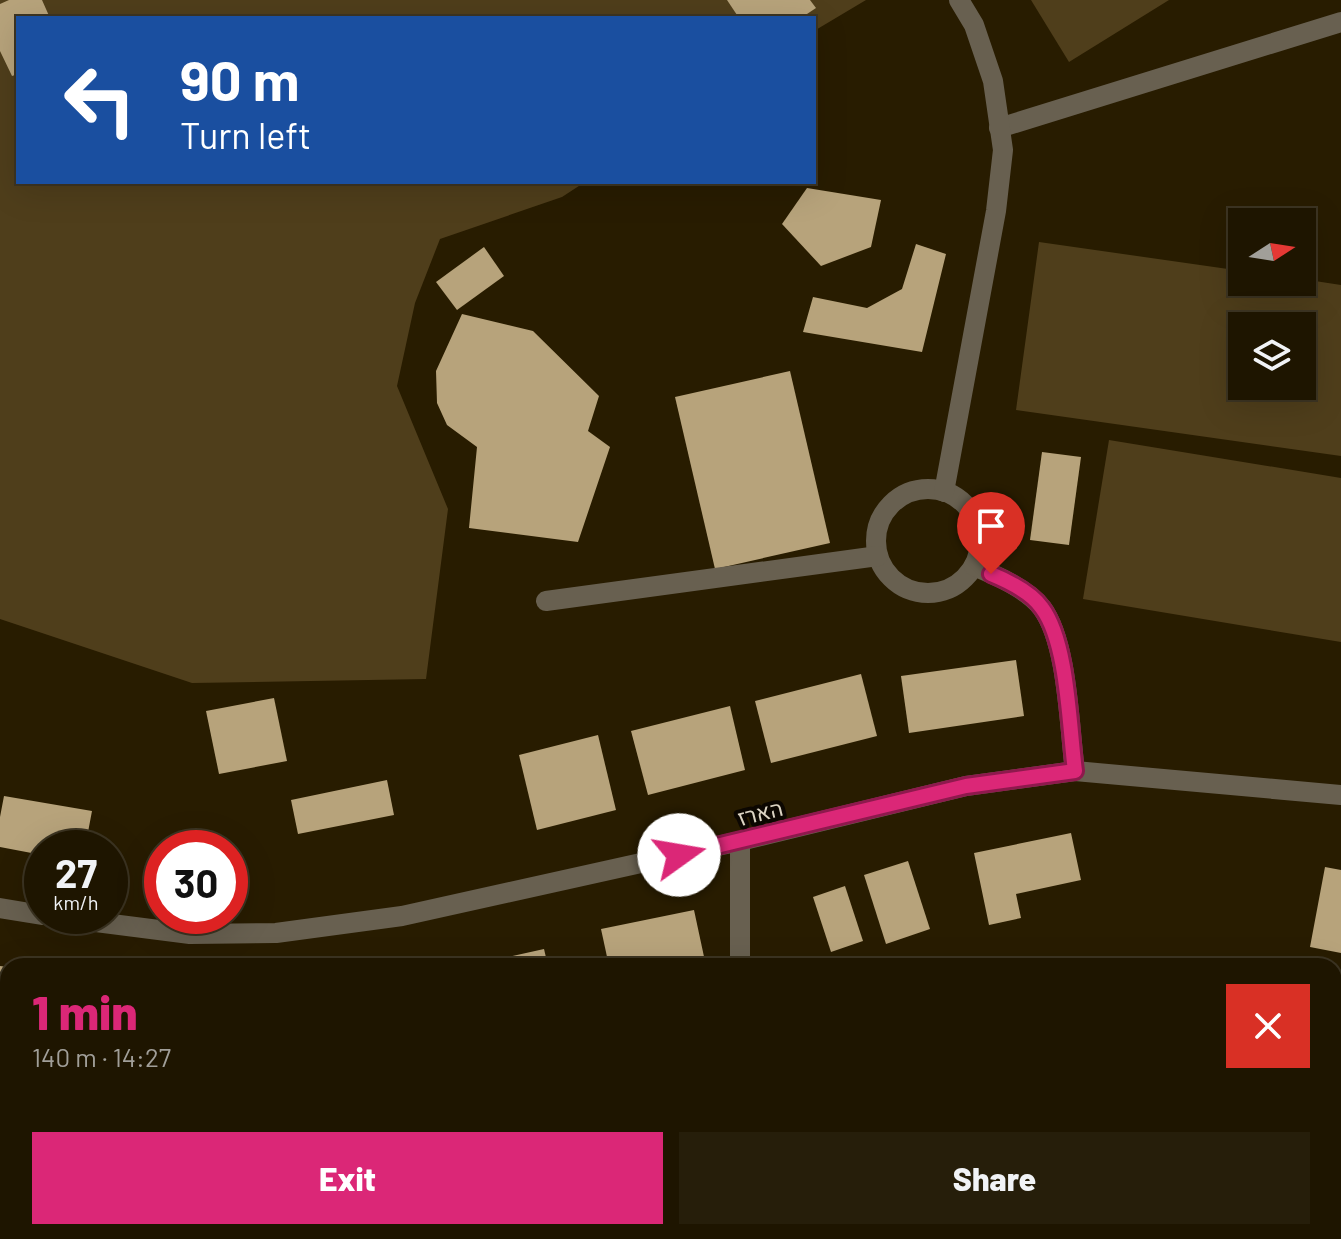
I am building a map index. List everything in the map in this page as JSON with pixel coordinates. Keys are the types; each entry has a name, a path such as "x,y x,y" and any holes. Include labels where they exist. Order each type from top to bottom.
{"street":[{"path":"944,492 996,211 1003,150 993,81 974,25 959,0"},
{"path":"999,128 1341,22"},
{"path":"930,489 944,492 957,498 976,521 980,536 979,551 974,566 956,586 930,594 916,592 892,579 878,556 878,528 892,504 916,491 930,489"},
{"path":"546,601 878,556"},
{"path":"974,566 1008,581 1042,607 1058,642 1075,771"},
{"name":"הארז","path":"128,926 190,934 276,933 402,916 740,841 966,786 1075,771 1341,795"},
{"path":"740,841 740,958"},
{"path":"0,908 24,912"}],"shaded area":[{"path":"0,0 866,0 816,30 816,16 16,16 16,184 582,184 562,197 440,239 415,303 397,386 448,509 426,679 192,683 0,619"},
{"path":"1031,0 1169,0 1069,62"},
{"path":"1039,242 1228,269 1228,296 1316,296 1316,281 1341,285 1341,456 1016,410"},
{"path":"1109,440 1341,478 1341,642 1083,599"}],"building":[{"path":"9,0 42,0 49,16 16,16 16,75 12,76 0,51 0,4"},
{"path":"727,0 810,0 816,8 804,16 738,16"},
{"path":"807,188 881,200 871,247 821,266 782,224"},
{"path":"916,244 946,254 922,352 803,332 813,297 867,308 902,289"},
{"path":"484,247 504,276 457,310 436,282"},
{"path":"462,314 533,331 599,396 588,431 610,447 578,542 469,528 477,447 447,425 437,403 436,371"},
{"path":"790,371 830,543 715,569 675,397"},
{"path":"1042,452 1081,457 1069,545 1030,540"},
{"path":"1016,660 1024,716 909,733 901,676"},
{"path":"861,674 877,736 771,763 755,701"},
{"path":"274,698 287,761 219,774 206,711"},
{"path":"730,706 745,770 648,795 631,731"},
{"path":"598,735 616,810 537,830 519,755"},
{"path":"387,780 394,815 298,834 291,800"},
{"path":"4,796 92,811 88,830 24,830 24,852 0,847"},
{"path":"1071,833 1081,880 1016,894 1021,918 989,925 974,853"},
{"path":"908,861 930,929 886,944 864,875"},
{"path":"1325,867 1341,870 1341,953 1310,947"},
{"path":"845,886 863,941 831,952 813,897"},
{"path":"694,910 704,958 607,958 601,929"},
{"path":"544,949 546,958 503,958"}],"route":[{"path":"679,855 966,786 1075,771 1058,642 1042,607 1008,581 991,574"}]}
